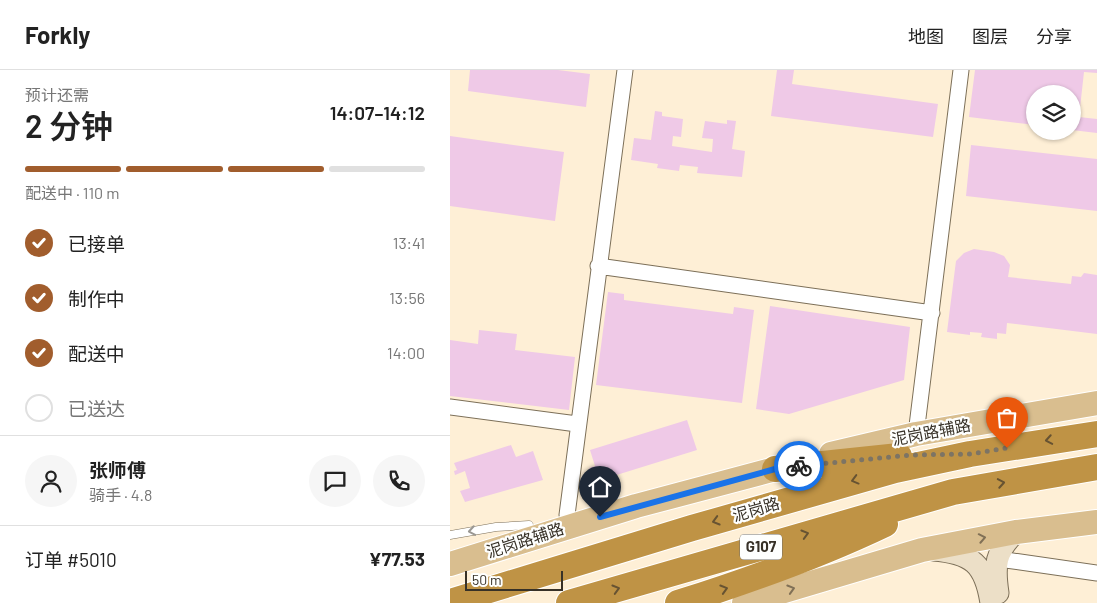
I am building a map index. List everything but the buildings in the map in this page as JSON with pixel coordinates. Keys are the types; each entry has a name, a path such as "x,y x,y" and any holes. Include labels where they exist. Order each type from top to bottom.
{"highway":[{"name":"泥岗路","path":"450,602 830,487 895,470 970,454 1097,434"},
{"path":"775,469 911,455 970,454"},
{"name":"G107","path":"569,603 953,492 1097,467"},
{"path":"678,603 732,586 848,541 953,492"}],"main road":[{"name":"泥岗路辅路","path":"450,564 636,506 775,469 916,434 1097,403"},
{"path":"450,548 567,515 636,506"},
{"path":"744,603 922,550 1016,532 1097,522"}],"street":[{"path":"567,515 577,424 625,70"},
{"path":"916,434 961,70"},
{"path":"598,266 932,313"},
{"path":"450,406 577,424"},
{"path":"999,603 996,566 1000,550 1016,532"},
{"path":"922,550 956,553 975,562 987,583 990,603"},
{"path":"1006,560 1097,573"}],"lane":[{"path":"450,535 496,527 529,525"}],"way so far":[{"path":"799,466 911,455 970,454 1007,448"}],"route":[{"path":"600,517 775,469 799,466"}]}
